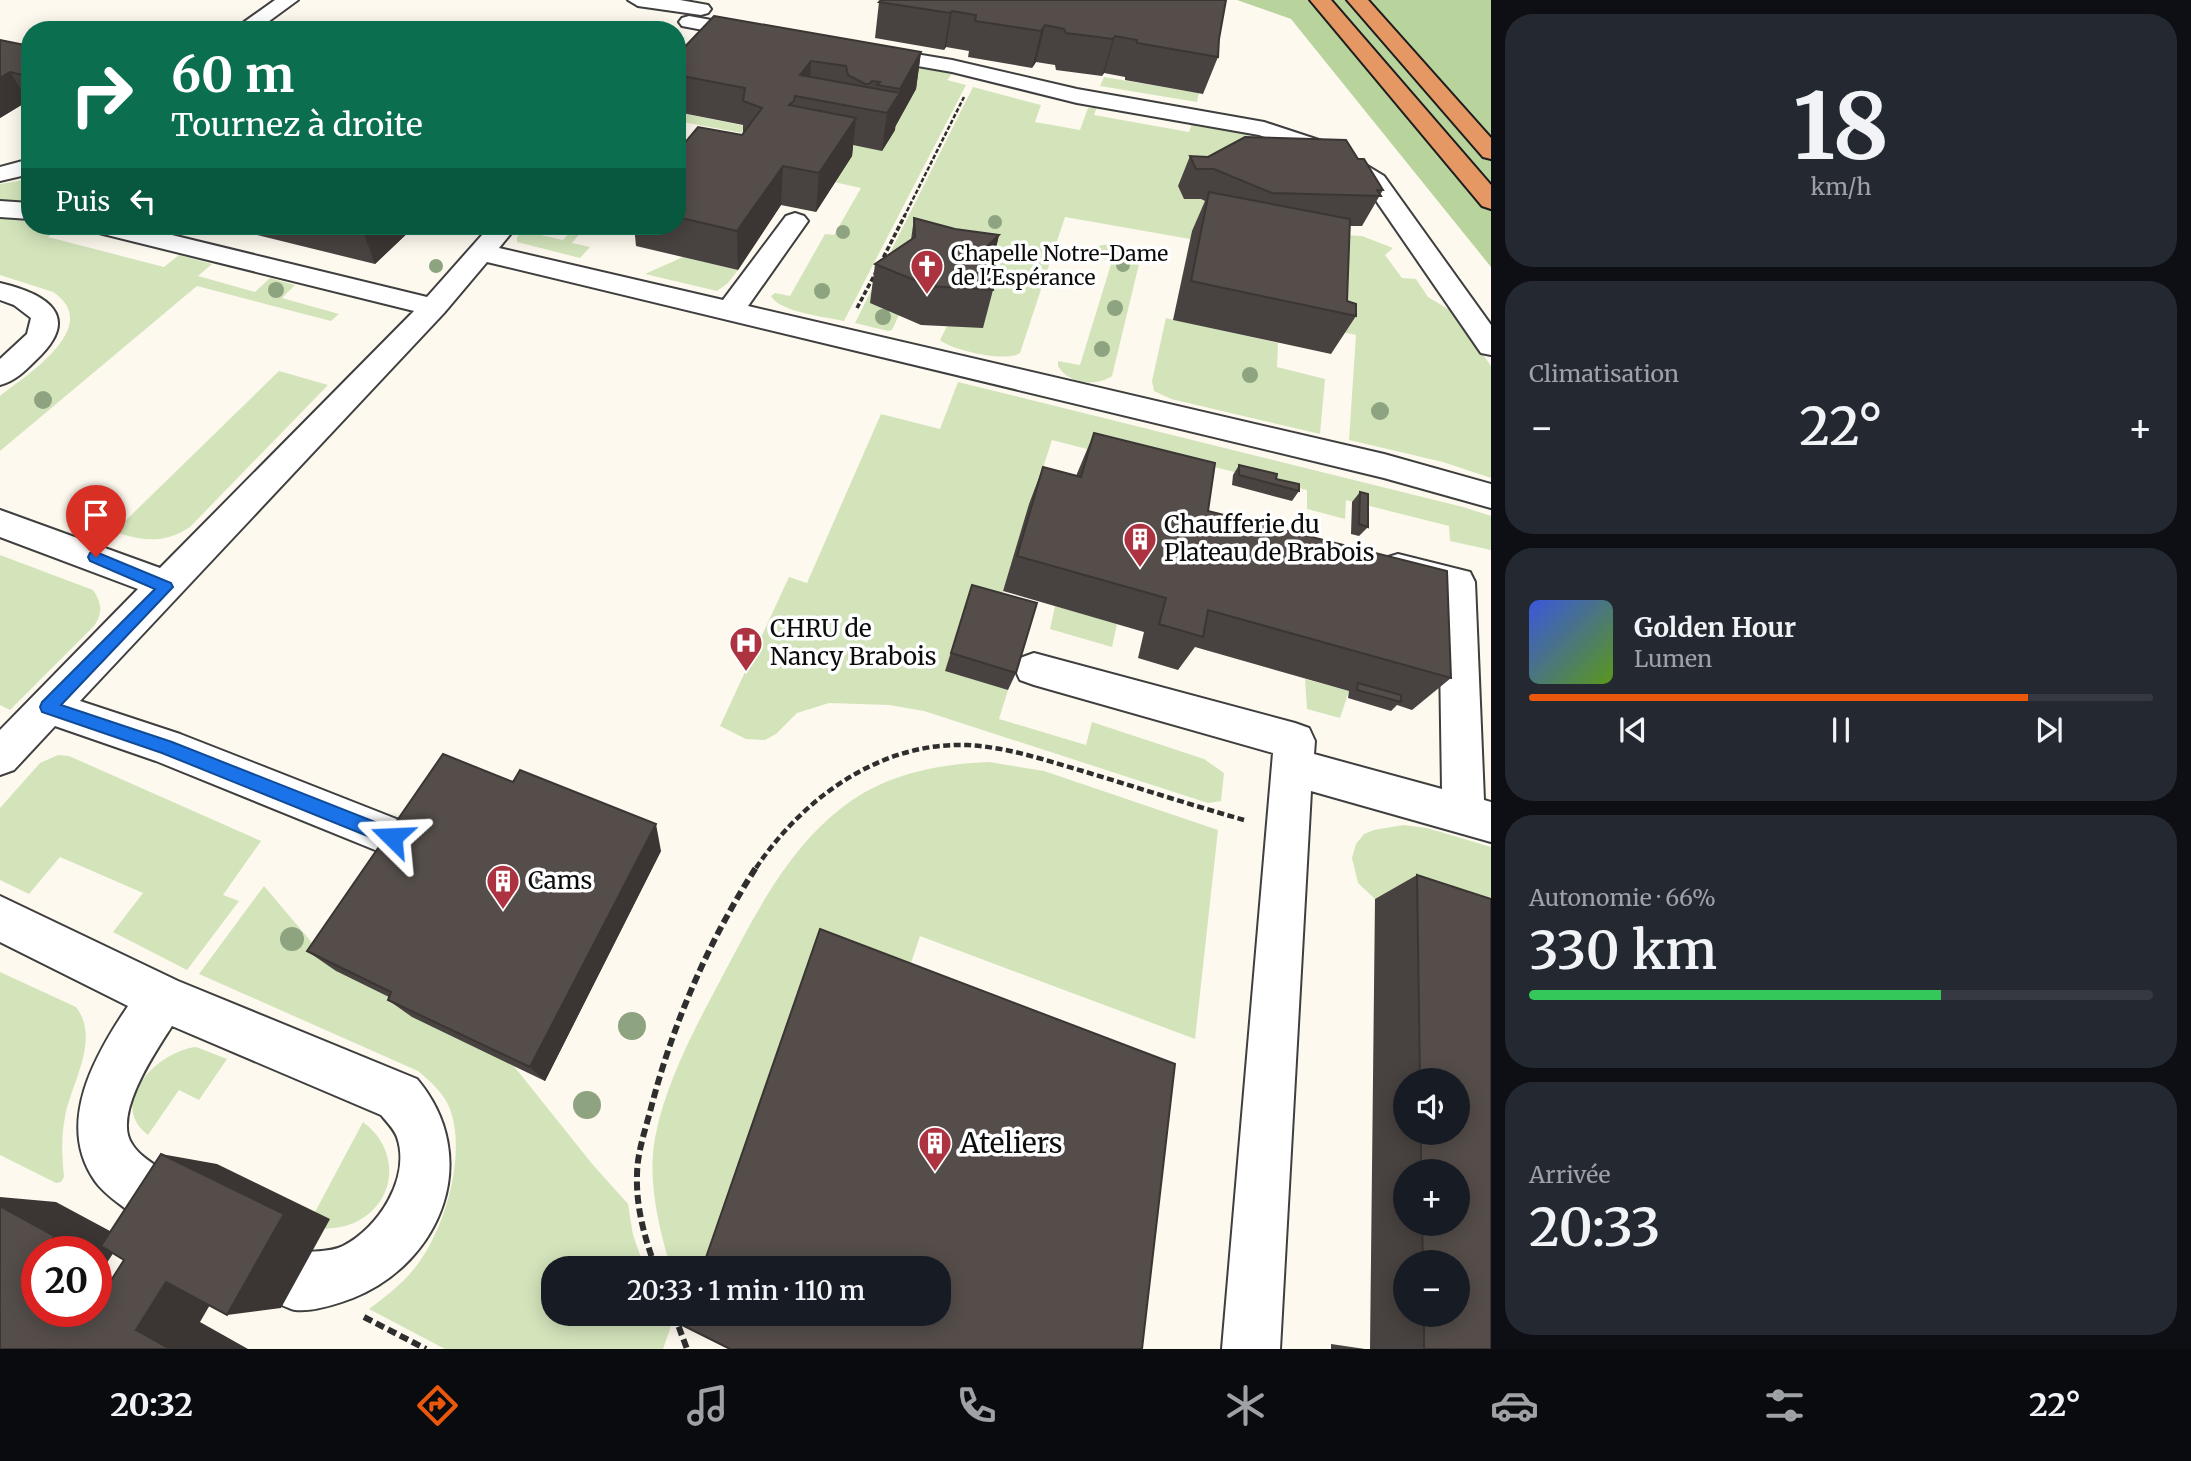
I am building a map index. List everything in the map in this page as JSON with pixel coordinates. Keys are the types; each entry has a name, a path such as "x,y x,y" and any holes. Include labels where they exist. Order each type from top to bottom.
{"highway":[{"path":"1320,0 1491,201"},
{"path":"1357,0 1491,152"}],"lane":[{"path":"256,21 288,0"},
{"path":"638,0 781,38"},
{"path":"848,49 952,66 1077,96 1264,129 1307,143 1348,162 1376,181 1491,346"},
{"path":"0,174 21,168"},
{"path":"0,209 21,210"},
{"path":"731,310 795,221"},
{"path":"141,235 433,307"},
{"path":"0,757 433,307 496,235"},
{"path":"481,252 1384,466 1491,496"},
{"path":"0,290 29,298 39,307 45,328 35,347 0,375"},
{"path":"0,523 140,574 166,587"},
{"path":"1292,767 1477,818 1457,582 1362,559"},
{"path":"1034,669 1295,741 1251,1349"},
{"path":"48,707 166,747 417,847"},
{"path":"0,918 162,998 399,1097 413,1113 423,1138 425,1174 412,1212 389,1242 364,1265 338,1277 295,1282"},
{"path":"162,998 115,1075 106,1098 103,1131 111,1160 184,1219"}],"path":[{"path":"843,337 976,73"},
{"path":"652,1256 641,1217 636,1185 637,1163 659,1074 728,910 761,859 794,820 834,784 878,761 929,747 995,747 1287,831"},
{"path":"678,1326 687,1349"}],"green space":[{"path":"1237,0 1491,0 1491,267 1291,19"},
{"path":"706,31 949,73 952,74 947,80 966,85 844,321 793,310 776,302 771,296 775,293 790,296 825,234 834,235 861,188 834,182 788,143 895,130 895,127 714,36 697,33"},
{"path":"1104,77 1199,93 1197,102 1100,86"},
{"path":"973,87 1041,105 1035,122 1080,130 1088,108 1097,107 1094,115 1189,132 1192,123 1278,140 1201,199 1250,220 1190,239 1065,217 1020,353 1004,357 955,348 940,340 947,326 871,303 899,315 892,330 855,323"},
{"path":"686,114 745,126 742,133 686,123"},
{"path":"21,180 21,235 51,235 48,237 164,267 179,255 212,264 198,276 255,292 270,278 295,285 282,298 339,314 331,321 197,286 0,451 0,396 56,349 66,334 70,320 66,305 53,292 0,275 0,184"},
{"path":"1321,234 1362,236 1393,248 1385,255 1402,278 1416,279 1428,297 1453,312 1491,366 1491,478 1443,462 1349,440 1356,335 1323,328"},
{"path":"541,235 563,240 567,235 579,235 572,243 590,247 580,258 517,242 517,237"},
{"path":"1102,245 1124,247 1140,260 1112,376 1098,382 1083,382 1068,377 1058,366 1058,361 1080,365 1112,261 1089,256 1094,248"},
{"path":"683,257 738,270 728,283 717,291 645,274"},
{"path":"1166,318 1278,343 1277,367 1325,379 1320,434 1171,399 1154,391 1152,381"},
{"path":"279,371 328,385 190,527 165,538 142,539 92,524 98,517 121,525"},
{"path":"958,382 1463,507 1491,516 1491,550 1450,541 1449,526 1346,500 1345,519 1307,509 1307,490 1198,463 1195,477 1052,440 994,611 1008,690 999,719 1086,745 1092,722 1204,759 1224,773 1221,801 1208,803 924,711 889,705 829,703 797,713 776,734 765,740 746,739 720,726 789,577 807,583 881,414 940,429"},
{"path":"0,555 93,590 100,608 94,626 10,710 0,705"},
{"path":"1055,606 1117,624 1112,647 1050,629"},
{"path":"1305,679 1349,691 1340,718 1307,709"},
{"path":"58,755 69,756 261,841 223,895 239,901 187,970 113,932 143,893 60,857 29,894 0,880 0,808 40,763"},
{"path":"989,762 1044,771 1218,830 1195,1039 920,936 904,984 714,1256 668,1256 659,1221 652,1171 660,1117 674,1075 692,1035 763,902 778,878 813,834 857,797 904,775 954,765"},
{"path":"1403,825 1427,828 1491,847 1491,937 1375,899 1358,883 1352,858 1356,844 1364,834"},
{"path":"264,886 336,971 415,1009 513,1065 593,1165 628,1204 633,1235 640,1256 541,1256 541,1326 671,1326 663,1349 445,1349 369,1309 414,1269 425,1254 443,1215 454,1173 456,1151 449,1106 442,1094 418,1071 199,974"},
{"path":"0,972 76,1007 83,1020 85,1047 65,1117 62,1147 64,1177 61,1182 56,1183 0,1155"},
{"path":"196,1047 227,1059 199,1100 179,1090 148,1135 136,1122 132,1108 142,1080 167,1058"},
{"path":"363,1122 375,1133 388,1160 386,1188 370,1213 356,1222 323,1229 315,1212"}],"building":[{"path":"1226,0 1218,57 1137,43 1137,40 1115,36 1113,39 1066,33 1064,29 1045,25 1041,31 975,21 976,15 879,2"},
{"path":"714,16 921,52 900,89 877,85 880,82 865,84 848,75 846,66 811,61 800,75 900,93 887,113 795,96 789,105 856,118 819,173 783,166 737,231 686,219 686,141 698,127 742,135 762,108 743,101 745,88 686,77 686,46"},
{"path":"0,40 21,44 21,75 10,72 0,78"},
{"path":"1245,137 1346,140 1358,159 1364,159 1383,190 1377,190 1381,196 1272,193 1214,169 1196,169 1190,156 1208,157"},
{"path":"1209,192 1350,219 1347,301 1356,304 1356,316 1191,281"},
{"path":"914,218 955,229 999,235 982,251 993,290 929,286 875,264 915,237"},
{"path":"1094,433 1215,463 1208,511 1447,571 1451,678 1208,610 1203,637 1159,624 1166,598 1017,556 1043,467 1081,477"},
{"path":"1239,465 1277,474 1276,479 1299,484 1299,491 1239,475"},
{"path":"1360,492 1368,494 1368,527 1359,524"},
{"path":"972,585 1037,603 1016,673 951,653"},
{"path":"1358,683 1401,695 1401,702 1357,690"},
{"name":"Cams","path":"443,754 513,782 520,770 656,824 530,1067 388,1000 391,992 307,951"},
{"path":"1417,875 1491,899 1491,1349 1424,1349 1424,1327 1470,1327 1470,1250 1423,1250 1422,1236 1470,1236 1470,1159 1421,1159 1421,1145 1470,1145 1470,1068 1420,1068"},
{"name":"Ateliers","path":"820,929 1175,1064 1142,1349 730,1349 684,1326 951,1326 951,1256 707,1256"},
{"path":"161,1154 284,1214 227,1315 166,1282 136,1330 170,1349 0,1349 0,1206 54,1236 21,1236 21,1327 112,1327 112,1279 124,1260 112,1253 112,1236 108,1236"}],"place":[{"name":"Chapelle Notre-Dame de l'Espérance","path":"927,296"},
{"name":"Chaufferie du Plateau de Brabois","path":"1140,569"},
{"name":"CHRU de Nancy Brabois","path":"746,673"},
{"name":"Cams","path":"503,911"},
{"name":"Ateliers","path":"935,1173"}],"route":[{"path":"96,557 166,587 48,707 166,747 392,837"}]}
